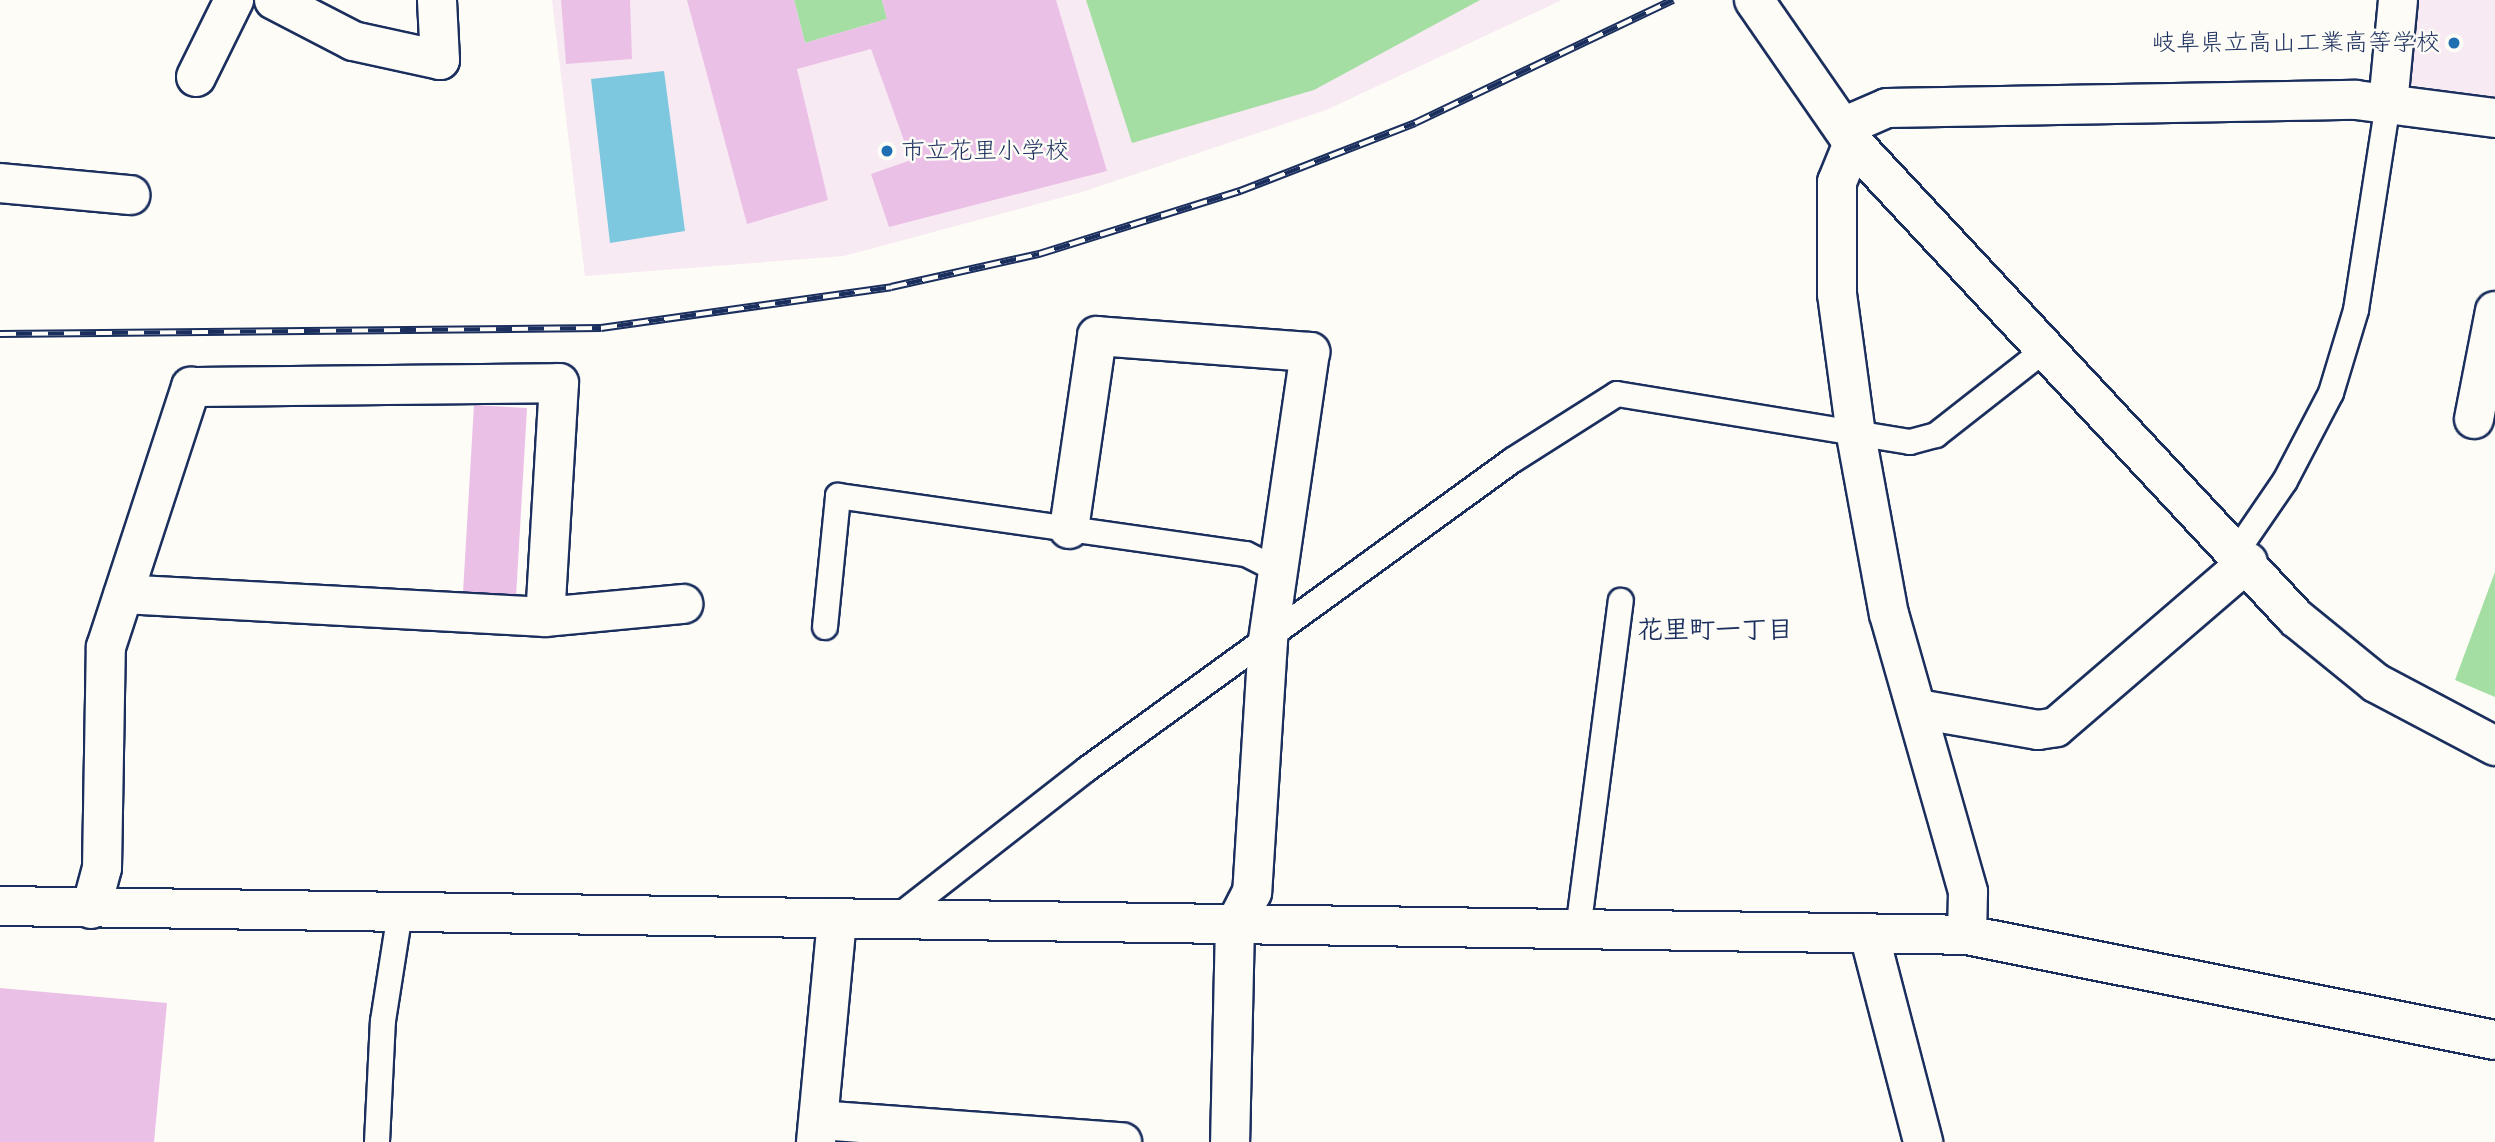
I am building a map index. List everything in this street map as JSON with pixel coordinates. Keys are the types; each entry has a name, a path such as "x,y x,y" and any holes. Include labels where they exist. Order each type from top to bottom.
{"street":[{"path":"196,78 234,0"},
{"path":"274,0 353,41 440,60 437,0"},
{"path":"1754,0 1848,135 2242,556 2296,618 2365,675 2412,706 2495,746"},
{"path":"2388,104 2398,0"},
{"path":"1967,935 1968,892 1889,614 1856,435 1837,293 1836,182 1848,135 1887,108 2356,100 2495,118"},
{"path":"0,183 130,195"},
{"path":"2474,419 2495,311"},
{"path":"1069,529 1097,336 1310,352 1268,641 1252,892 1235,925 1230,1142"},
{"path":"91,909 102,868 106,647 191,387 559,383 545,617"},
{"path":"1918,709 2038,730 2056,727 2242,556"},
{"path":"124,594 545,617 683,604"},
{"path":"0,906 1967,935 2495,1040"},
{"path":"837,919 817,1131 1122,1142"},
{"path":"1869,934 1923,1142"}],"lane":[{"path":"2242,556 2331,393 2356,310 2388,104"},
{"path":"895,920 1087,769 1268,641 1513,460 1617,394 1910,442 1936,435 2047,348"},
{"path":"825,627 838,496 1246,554 1278,570"},
{"path":"1578,930 1621,601"},
{"path":"377,1142 383,1021 400,913"}],"shaded area":[{"name":"市立花里小学校","path":"552,0 1562,0 1326,110 1082,192 844,256 585,276"},
{"name":"岐阜県立高山工業高等学校","path":"2417,0 2495,0 2495,98 2410,85"}],"green space":[{"path":"794,0 882,0 887,19 805,43"},
{"path":"1086,0 1480,0 1314,90 1132,143"},
{"path":"2495,572 2495,697 2455,680"}],"water":[{"path":"664,71 685,231 610,243 591,79"}],"building":[{"path":"561,0 630,0 632,59 566,64"},
{"path":"687,0 794,0 805,43 887,19 882,0 1056,0 1107,171 889,227 871,174 911,160 871,49 797,69 828,200 747,224"},
{"path":"474,405 527,408 516,597 463,593"},
{"path":"0,988 167,1003 154,1142 0,1142"}],"railway":[{"path":"0,334 601,328 891,287 1039,254 1240,191 1415,123 1673,0"}],"place":[{"name":"岐阜県立高山工業高等学校","path":"2454,43"},
{"name":"市立花里小学校","path":"887,151"}],"district":[{"name":"花里町一丁目","path":"1715,630"}]}
